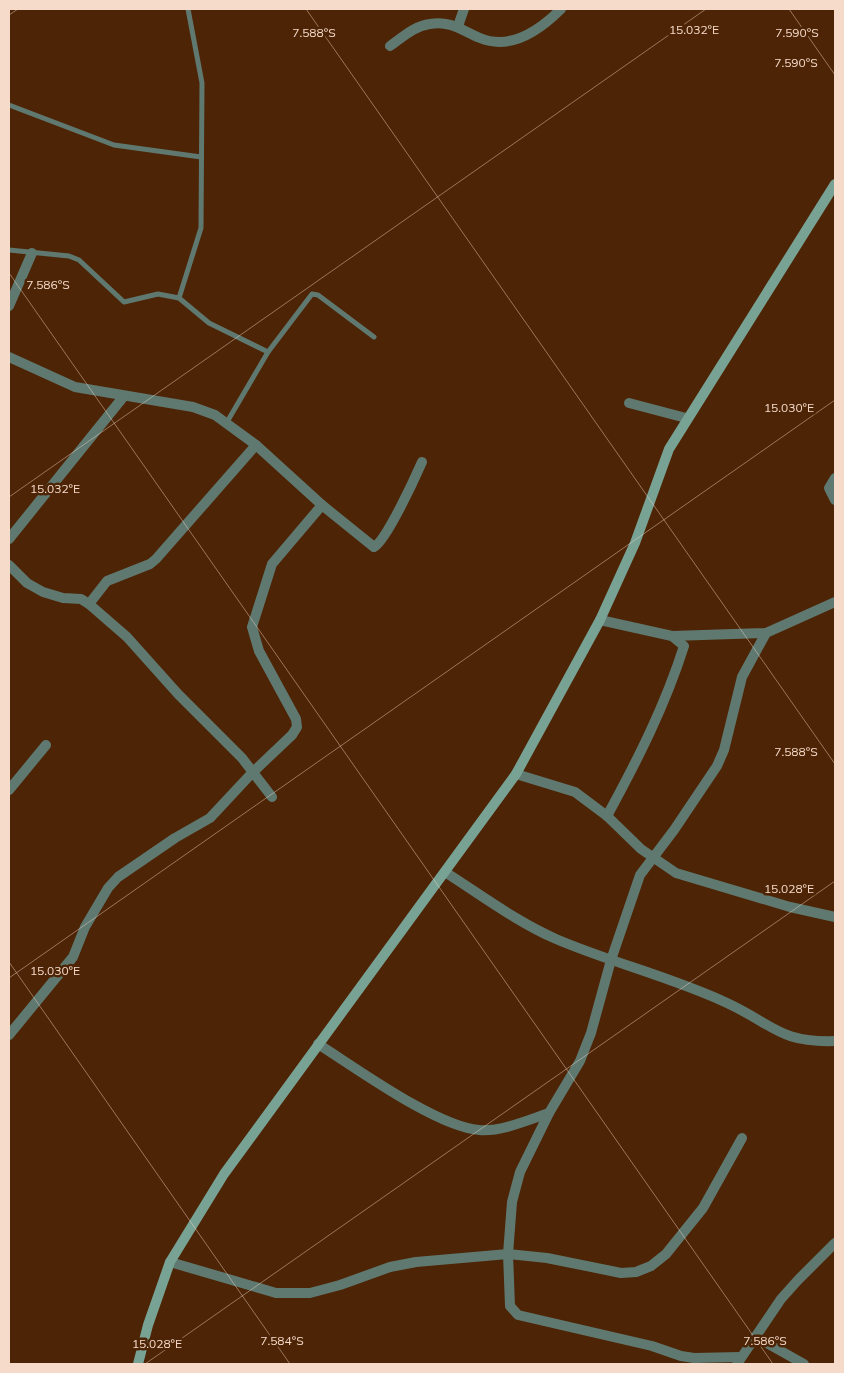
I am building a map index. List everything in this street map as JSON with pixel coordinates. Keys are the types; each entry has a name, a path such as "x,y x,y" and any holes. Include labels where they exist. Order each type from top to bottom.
{"street":[{"path":"458,26 464,9"},
{"path":"390,46 417,27 432,23 458,26 481,39 498,42 512,40 546,25 561,9"},
{"path":"138,1364 148,1326 170,1262 224,1174 516,774 600,620 634,543 669,449 686,418 728,357 834,188"},
{"path":"9,306 32,253"},
{"path":"9,357 75,387 193,407 227,422 256,445 322,505 374,547 379,545 390,527 422,462"},
{"path":"9,539 124,396"},
{"path":"629,403 686,418"},
{"path":"89,604 107,580 150,564 156,559 256,445"},
{"path":"835,478 829,488 835,500"},
{"path":"9,1035 73,956 85,927 108,888 118,877 176,838 210,818 253,772 292,735 297,727 296,719 259,651 252,627 272,564 322,505"},
{"path":"9,565 27,583 43,592 63,598 81,599 127,637 178,694 242,758 272,797"},
{"path":"600,620 672,636 766,633 835,602"},
{"path":"766,633 742,677 724,750 717,766 674,830 652,856 640,875 611,960 586,1047 549,1113 520,1172 512,1202 508,1254 510,1306 518,1314 652,1346 681,1356 739,1360 798,1280 835,1243"},
{"path":"607,816 654,726 678,668 684,646 672,636"},
{"path":"9,790 46,746"},
{"path":"516,774 575,792 607,816 641,849 676,873 790,907 835,917"},
{"path":"445,872 494,904 554,939 728,1003 774,1031 797,1040 835,1041"},
{"path":"318,1044 435,1116 463,1128 481,1130 501,1127 549,1113"},
{"path":"170,1262 276,1293 291,1295 318,1291 390,1267 416,1262 508,1254 547,1258 621,1273 636,1272 652,1266 666,1254 704,1208 742,1138"},
{"path":"756,1337 804,1364"},
{"path":"681,1356 689,1364"}],"lane":[{"path":"179,298 201,228 201,74 188,9"},
{"path":"9,105 114,145 201,157"},
{"path":"9,250 69,256 79,260 124,302 158,294 179,298 209,323 268,352"},
{"path":"227,422 268,352 312,294 318,295 374,337"}]}
